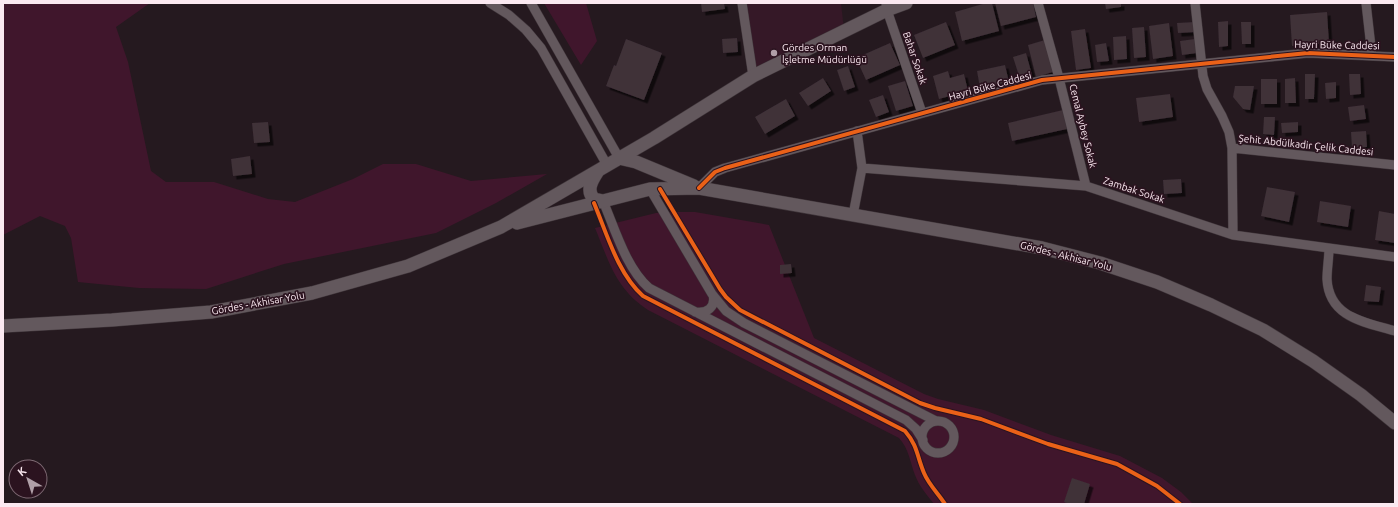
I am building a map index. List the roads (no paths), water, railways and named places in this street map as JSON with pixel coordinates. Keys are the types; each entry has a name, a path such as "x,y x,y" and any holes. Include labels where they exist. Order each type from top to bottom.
{"main road":[{"name":"Gördes - Akhisar Yolu","path":"3,326 112,320 211,312 312,293 408,266 501,227 654,138 753,76 886,7 906,3"},
{"path":"650,189 656,184 658,178 655,172 645,161 643,153 647,145 654,138"},
{"name":"Gördes - Akhisar Yolu","path":"619,158 636,162 699,188"},
{"path":"603,168 590,187 590,192 594,199 603,201"},
{"name":"Gördes - Akhisar Yolu","path":"501,227 650,189 699,188 1042,248 1100,263 1157,282 1211,305 1263,330 1313,361 1361,395 1395,423"}],"street":[{"path":"490,3 509,15 526,30 541,48 603,168"},
{"path":"531,3 619,158"},
{"path":"742,3 753,76"},
{"name":"Cemal Aybey Sokak","path":"1038,3 1059,78 1086,186"},
{"name":"Şehit Abdülkadir Çelik Caddesi","path":"1195,3 1203,76 1207,89 1229,132 1232,148 1395,166"},
{"path":"1366,3 1372,56"},
{"name":"Bahar Sokak","path":"886,7 922,113"},
{"name":"Hayri Büke Caddesi","path":"699,188 715,172 725,168 1026,84 1059,78 1308,54 1395,57"},
{"path":"853,215 862,168 857,132"},
{"path":"1232,148 1233,235"},
{"name":"Zambak Sokak","path":"862,168 1086,186 1233,235 1395,257"},
{"path":"603,201 630,265 641,281 657,294 906,420 916,429 928,449 944,452 952,445 954,435 953,430 946,423 936,421 744,323 726,311 712,294 650,189"},
{"path":"1329,248 1327,279 1333,302 1341,311 1352,318 1395,331"},
{"path":"694,312 703,312 710,308 714,301 712,294"},
{"path":"923,440 924,430 927,426 936,421"}],"place":[{"name":"Gördes Orman İşletme Müdürlüğü","path":"774,53"}]}
